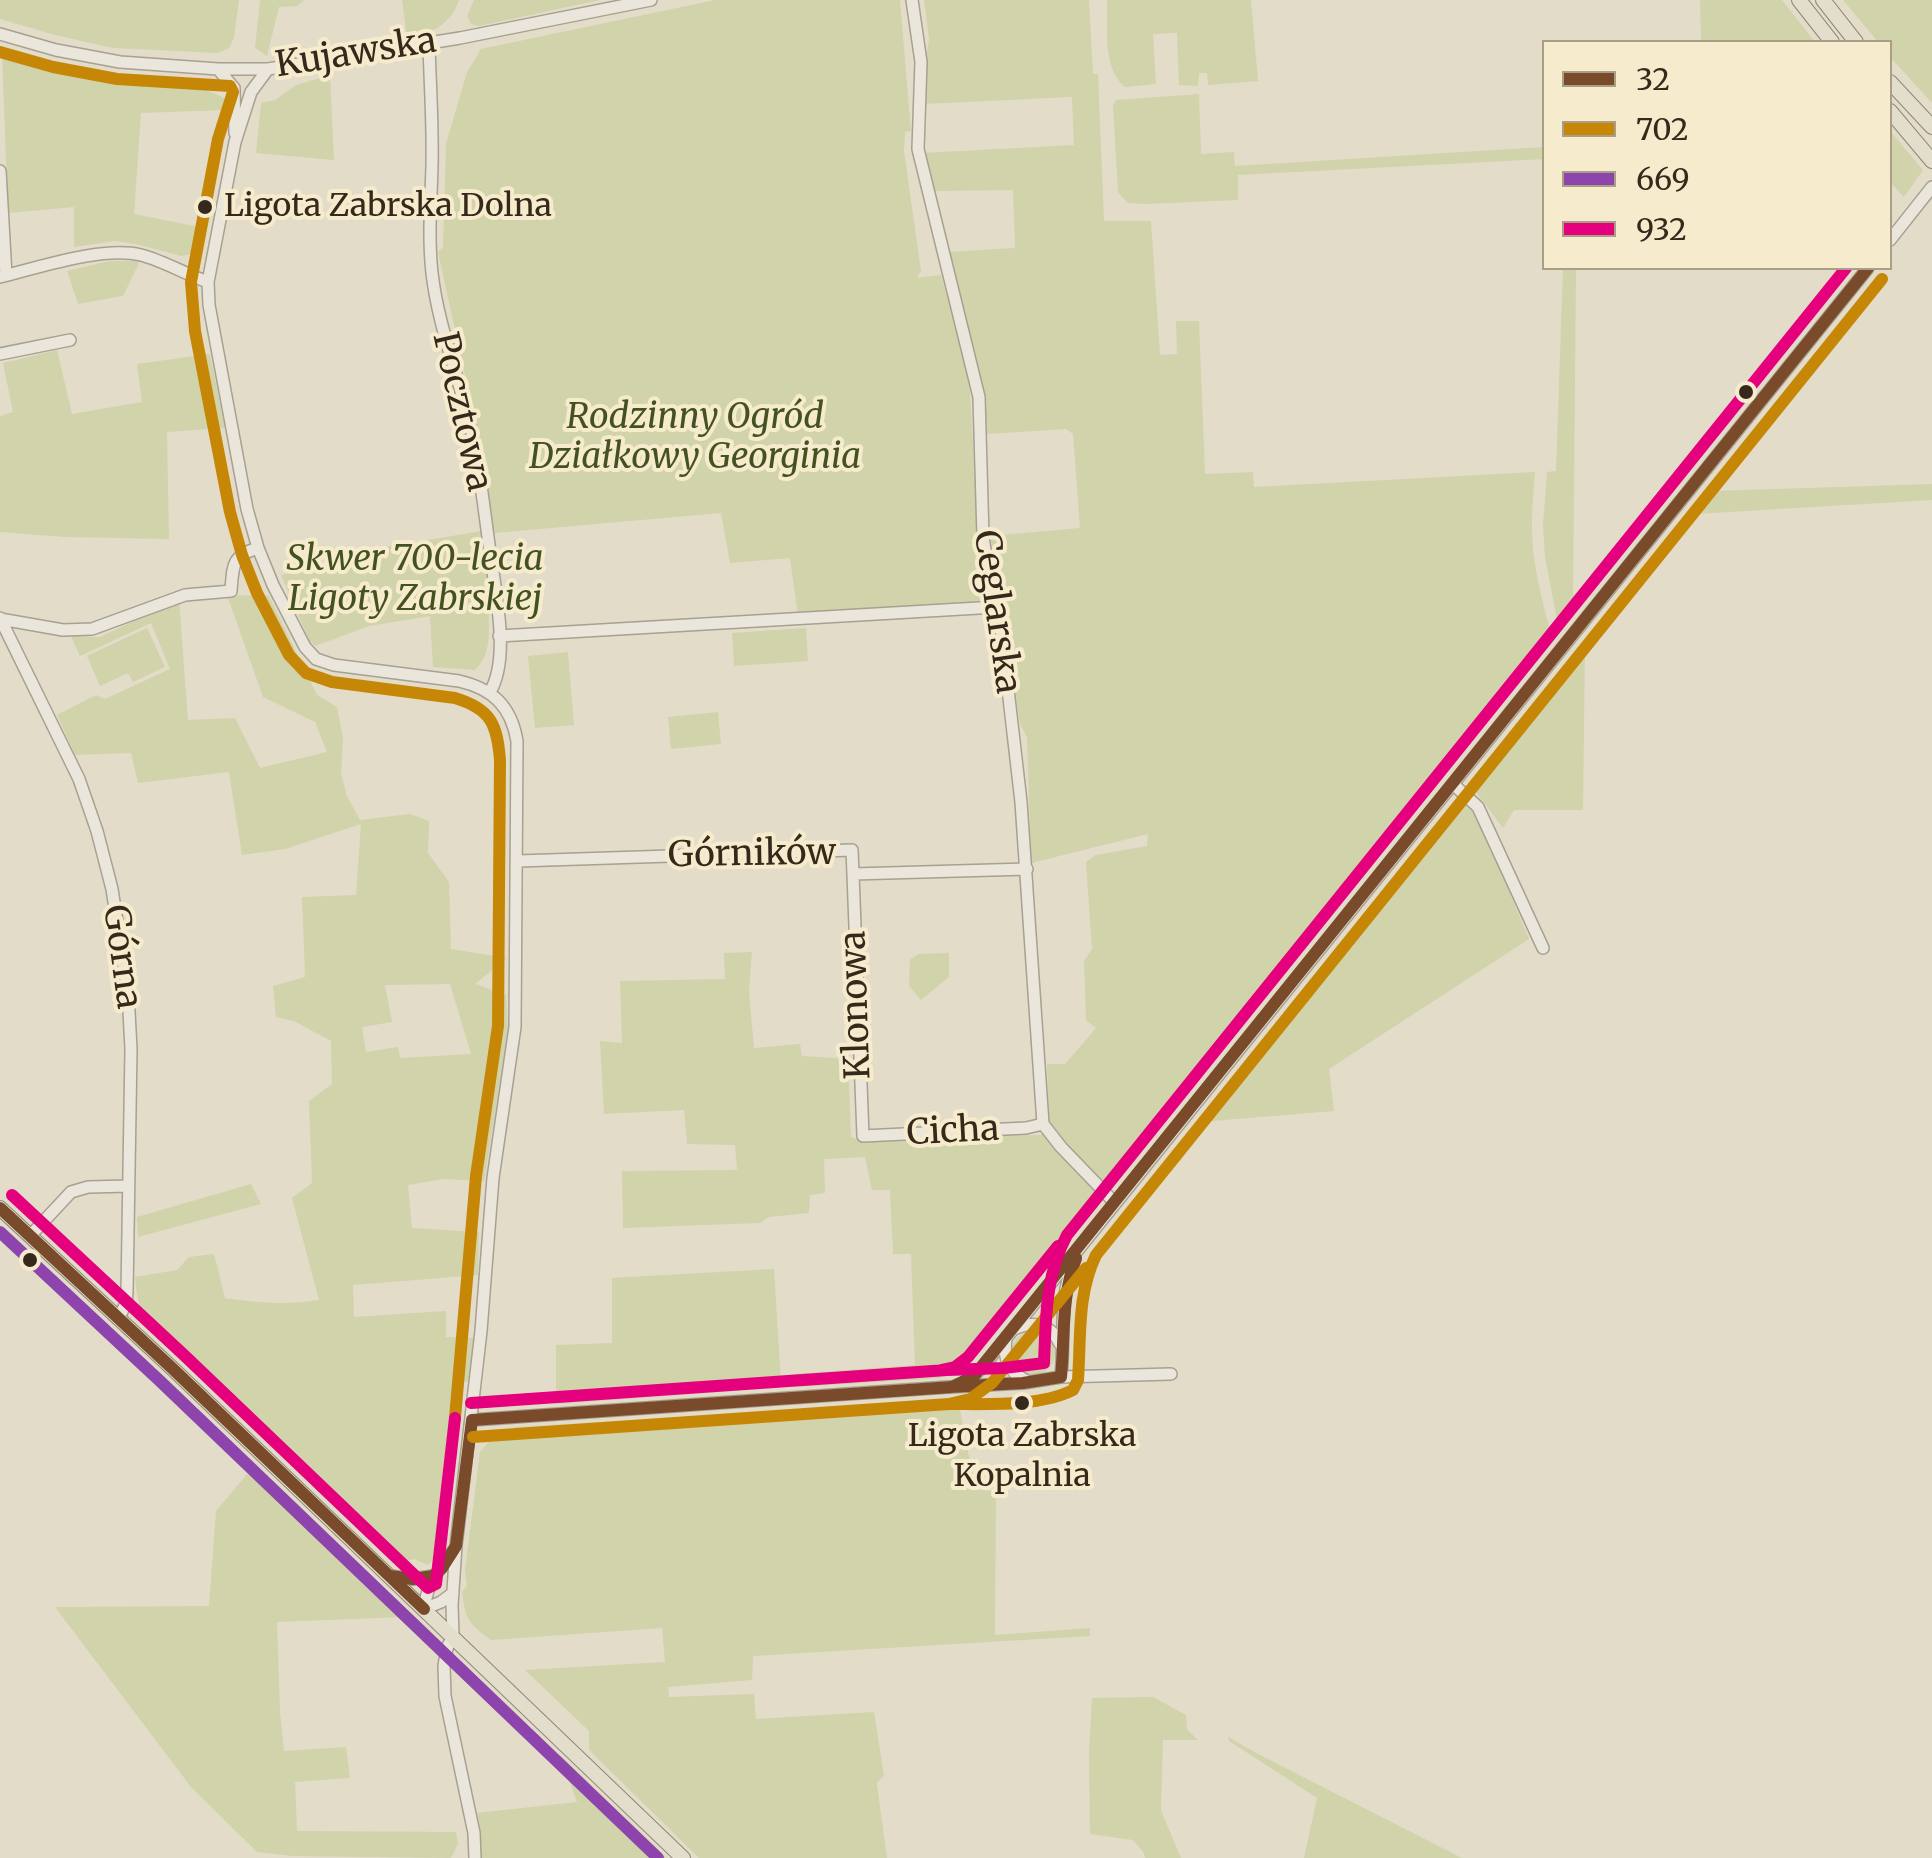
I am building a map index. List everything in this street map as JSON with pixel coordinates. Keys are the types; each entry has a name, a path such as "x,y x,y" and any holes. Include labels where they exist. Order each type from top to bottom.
{"main road":[{"path":"1798,0 1830,40"},
{"path":"1822,0 1854,40"},
{"path":"1892,84 1932,128"},
{"path":"1892,113 1931,160"},
{"path":"0,1208 683,1858"}],"street":[{"name":"Kujawska","path":"0,34 120,62 268,69 429,44 651,0"},
{"name":"Ceglarska","path":"912,0 921,62 918,150 979,398 983,537 1006,663 1027,870 1043,1124"},
{"name":"Pocztowa","path":"429,44 432,275 471,430 495,588 500,662 490,692"},
{"path":"218,69 234,88"},
{"path":"243,69 251,92"},
{"path":"235,142 234,88 243,69"},
{"path":"268,69 251,92 235,142 208,282 216,347 258,548 310,655 324,663 480,686 507,711 515,730 518,861 514,1026 492,1178 472,1420 456,1546 453,1636 445,1658 444,1685 474,1833 475,1858"},
{"path":"0,171 3,276 108,252 157,260 208,282"},
{"path":"1892,237 1932,187"},
{"path":"952,1387 974,1376 1082,1246 1866,270"},
{"path":"0,354 70,340"},
{"path":"0,618 63,630 99,628 185,595 231,591 234,562 244,552 258,548"},
{"path":"499,636 996,607"},
{"name":"Górna","path":"0,618 80,779 112,889 132,1048 127,1292 119,1318"},
{"path":"1453,784 1478,807 1544,948"},
{"name":"Górników","path":"518,861 852,850 853,874 1027,870"},
{"name":"Klonowa","path":"853,874 863,1136"},
{"path":"1043,1124 1116,1203"},
{"name":"Cicha","path":"863,1136 1033,1128 1043,1124"},
{"path":"30,1236 71,1192 88,1187 128,1186"},
{"path":"1061,1376 1065,1292 1082,1246"},
{"path":"1031,1382 1009,1366 1005,1350 1009,1334 1025,1324 1040,1325 1054,1332 1062,1349"},
{"path":"472,1420 1031,1382 1061,1376 1171,1374"},
{"path":"453,1593 424,1609 433,1576 456,1546"},
{"path":"390,1576 433,1576"}],"green space":[{"path":"0,0 239,0 234,38 229,48 218,53 113,48 55,35 0,19"},
{"path":"260,0 304,0 297,6 279,7 267,56 255,48"},
{"path":"402,0 459,0 451,16 439,27 407,39"},
{"path":"474,0 600,0 479,26 471,24 467,16"},
{"name":"Rodzinny Ogród Działkowy Georginia","path":"715,0 900,0 911,131 905,132 904,151 921,271 917,278 941,275 963,353 970,392 980,555 989,602 798,615 790,558 730,563 721,513 494,533 477,431 438,252 443,247 446,144 467,72 481,49"},
{"path":"924,0 1089,0 1093,74 1098,74 1104,221 1151,221 1160,355 1177,354 1176,321 1199,321 1205,474 1253,472 1254,487 1535,472 1533,549 1551,633 1005,1310 972,1360 940,1378 799,1387 791,1381 791,1374 915,1365 911,1254 893,1254 890,1190 872,1190 865,1157 824,1159 825,1193 810,1195 809,1213 769,1217 760,1223 623,1228 622,1171 737,1170 735,1145 687,1144 684,1110 604,1114 600,1041 622,1043 620,981 725,979 724,953 752,952 749,992 754,1048 800,1044 802,1056 848,1059 851,1137 863,1142 1041,1135 1049,1119 1047,1064 1065,1064 1096,1028 1086,1020 1084,961 1092,949 1086,862 1096,855 1147,846 1148,834 1031,863 1027,737 1020,724 990,536 1080,528 1073,434 1066,429 987,434 984,388 949,252 1015,248 1013,190 933,191 923,153 1074,145 1072,97 924,104 929,39"},
{"path":"1107,0 1251,0 1258,81 1208,85 1207,73 1199,73 1198,86 1179,85 1177,33 1153,34 1156,84 1125,87 1109,59"},
{"path":"1700,0 1782,0 1813,40 1701,40"},
{"path":"1843,0 1932,0 1932,103 1892,59 1892,40 1876,40"},
{"path":"2,52 86,75 193,84 224,98 226,110 141,113 134,214 204,228 197,253 181,256 116,241 74,247 74,207 8,213"},
{"path":"330,75 334,160 256,153 261,103 275,100 296,85"},
{"path":"1199,94 1201,154 1234,152 1235,166 1542,147 1542,159 1238,175 1238,200 1128,203 1118,192 1113,105 1116,100"},
{"path":"1892,133 1923,170 1904,197 1892,184"},
{"path":"110,261 140,261 123,296 78,304 67,271"},
{"path":"1563,270 1576,270 1576,604 1558,625 1543,526 1547,472 1556,471"},
{"path":"57,350 72,414 142,402 137,364 210,354 225,428 167,432 169,539 0,532 0,416 13,412 3,363"},
{"path":"1932,484 1932,500 1695,514 1714,491"},
{"name":"Skwer 700-lecia Ligoty Zabrskiej","path":"482,531 492,606 487,649 475,670 433,667 430,616 369,626 315,646 281,575 367,550"},
{"path":"227,595 269,596 317,695 337,707 343,739 341,774 360,820 410,814 429,821 428,853 449,882 451,949 507,958 475,984 506,995 508,1034 484,1181 443,1179 408,1185 412,1228 479,1232 478,1275 353,1285 354,1317 446,1311 446,1337 473,1338 471,1381 462,1382 442,1550 428,1565 414,1559 398,1562 186,1357 143,1322 137,1294 135,1277 177,1270 189,1257 214,1254 225,1298 272,1303 319,1300 292,1198 312,1183 309,1101 332,1084 331,1041 294,1021 276,1017 273,986 305,977 302,897 356,895 361,824 285,849 242,855 229,772 138,783 131,753 75,755 57,715 96,695 105,699 170,669 151,623 80,656 71,636 100,637 179,600 188,720 235,718 260,768 327,752 315,722 263,697","holes":["450,984 471,1054 400,1058 398,1047 366,1052 362,1027 392,1022 385,985"]},
{"path":"147,628 165,667 133,682 128,673 100,686 87,656"},
{"path":"806,628 808,661 734,666 732,633"},
{"path":"1585,644 1583,810 1514,810 1503,828 1473,788"},
{"path":"568,652 574,725 535,728 528,656"},
{"path":"718,712 721,744 671,749 668,717"},
{"path":"1459,800 1478,817 1529,939 1329,1069 1334,1111 1200,1122"},
{"path":"949,953 949,977 921,1000 909,986 910,959 919,954"},
{"path":"251,1184 261,1204 138,1237 137,1217"},
{"path":"774,1269 781,1382 776,1388 556,1404 556,1345 612,1343 612,1278"},
{"path":"1033,1331 1048,1338 1055,1353 1048,1368 1033,1375 1018,1368 1011,1353 1018,1338"},
{"path":"946,1401 960,1410 972,1472 983,1490 996,1492 995,1635 1090,1628 1090,1636 753,1656 752,1680 668,1687 669,1697 754,1694 756,1719 874,1712 884,1776 877,1785 887,1858 699,1858 589,1750 589,1731 525,1670 665,1662 662,1628 491,1640 467,1615 462,1592 467,1586 465,1570 480,1452 493,1437 516,1427"},
{"path":"254,1466 402,1617 277,1622 284,1751 346,1747 350,1778 295,1782 297,1831 456,1832 458,1844 451,1858 257,1852 191,1787 55,1607 209,1606 216,1511"},
{"path":"1153,1697 1186,1715 1187,1729 1198,1740 1163,1740 1161,1811 1181,1858 1145,1858 1133,1840 1090,1834 1092,1698"},
{"path":"1228,1737 1462,1858 1304,1858 1317,1798"},
{"path":"560,1755 667,1858 482,1858 477,1813 577,1802"}],"transit line":[{"name":"702","path":"0,52 117,79 230,86 233,92 218,139 191,282 195,331 230,512 257,593 289,655 306,673 332,682 455,698 477,707 494,727 500,760 498,1026 476,1176 455,1418"},
{"name":"932","path":"471,1403 1044,1363 1051,1282 1067,1235 1844,270"},
{"name":"32","path":"472,1420 952,1387 974,1376 1866,270"},
{"name":"702","path":"473,1437 1012,1403 1073,1390 1078,1380 1083,1300 1096,1255 1882,279"},
{"name":"932","path":"12,1195 428,1588 436,1584 455,1418"},
{"name":"32","path":"0,1208 424,1609"},
{"name":"669","path":"0,1232 658,1858"},
{"name":"932","path":"941,1370 955,1367 968,1357 1058,1246"},
{"name":"32","path":"1061,1377 1066,1302 1076,1258"},
{"name":"702","path":"949,1404 970,1399 992,1383 1086,1268"},
{"name":"32","path":"950,1387 1061,1377"},
{"name":"32","path":"390,1576 433,1576 456,1546 472,1420"}],"place":[{"name":"Ligota Zabrska Dolna","path":"205,207"},
{"name":"Ligota Zabrska Kopalnia","path":"1022,1403"}]}
